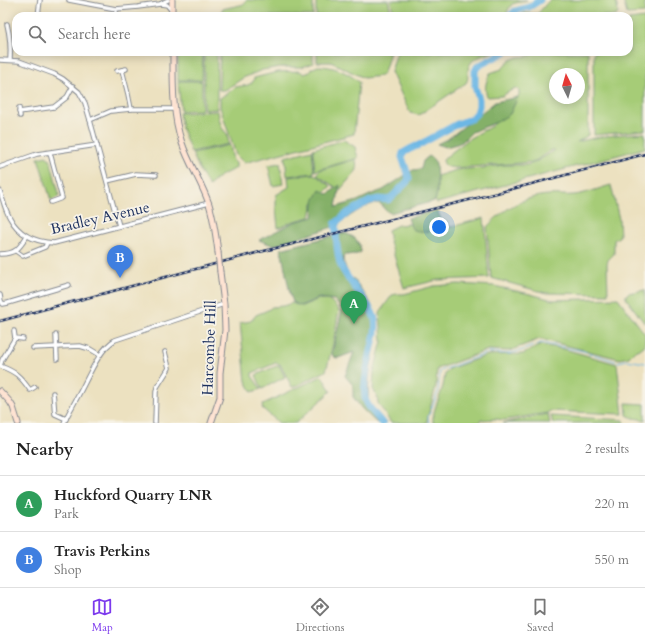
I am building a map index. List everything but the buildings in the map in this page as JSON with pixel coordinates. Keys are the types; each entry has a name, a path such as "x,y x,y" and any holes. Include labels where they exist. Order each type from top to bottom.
{"street":[{"path":"38,12 40,0"},
{"path":"69,0 116,9 160,4 167,5 171,12"},
{"path":"160,4 168,0"},
{"path":"172,0 172,12"},
{"path":"6,26 11,46 10,60"},
{"name":"Harcombe Hill","path":"172,56 174,110 182,144 209,204 215,230 224,304 225,330 220,373 220,397 210,423"},
{"path":"0,60 19,61 54,74 73,86 79,92 85,103 119,226"},
{"path":"117,71 124,70 131,109"},
{"path":"19,112 54,107 67,97 73,86"},
{"path":"90,120 111,111 131,109 174,110"},
{"path":"0,167 37,154 97,145"},
{"path":"50,153 62,198 51,202"},
{"path":"107,181 136,174 156,175"},
{"path":"150,174 150,179"},
{"name":"Bradley Avenue","path":"0,193 10,218 17,228 27,236 37,241 47,243 54,243 209,204"},
{"path":"0,254 16,251 27,236"},
{"path":"16,251 23,256 45,247 47,243"},
{"path":"0,295 3,304 69,285"},
{"path":"53,393 55,414 65,421 100,355 109,343 224,304"},
{"path":"14,331 15,338 0,366 13,371 22,378 30,390 35,387"},
{"path":"56,334 57,359"},
{"path":"15,338 23,338"},
{"path":"33,348 80,346 90,349 100,355"},
{"path":"155,423 157,387 169,368 166,352"},
{"path":"161,380 166,384"},
{"path":"0,391 13,407 18,423"}],"green space":[{"path":"246,0 313,0 313,12 222,12 222,9 245,4"},
{"path":"316,0 388,0 391,12 316,12"},
{"path":"390,0 527,0 512,4 507,12 394,12"},
{"path":"550,0 616,0 618,12 539,12"},
{"path":"623,0 645,0 645,13 633,14 633,12 626,12"},
{"path":"645,18 645,130 594,135 594,56 633,56 633,20"},
{"path":"178,56 203,56 202,80 178,80"},
{"path":"204,56 217,56 217,109 204,110"},
{"path":"220,56 313,56 313,63 302,67 280,67 262,70 243,78 225,90 219,90"},
{"path":"317,56 389,56 384,72 381,76 364,78 331,62 317,62"},
{"path":"396,56 481,56 474,60 469,66 466,83 419,115 410,113 391,72"},
{"path":"529,56 588,56 588,135 577,142 594,138 645,133 645,148 437,203 435,201 437,193 437,176 456,170 503,165 526,165 534,163 555,150 551,150 534,162 455,168 444,164 443,160 447,156 470,138 492,126 519,95 519,90 515,88 502,96 487,97 486,85 490,73 502,69 510,60 518,57"},
{"path":"318,66 340,70 359,82 354,134 244,163 236,155 220,107 220,98 236,87 248,85 253,82 254,78 278,72 300,71 304,74 310,72 311,69"},
{"path":"178,81 202,81 202,110 181,111"},
{"path":"518,97 510,114 497,122 472,132 462,142 457,144 446,147 437,144 449,138 495,102"},
{"path":"218,111 222,128 227,134 229,144 191,152 182,129 179,113"},
{"path":"344,140 355,147 358,158 315,171 313,149"},
{"path":"230,145 233,161 236,163 236,168 220,176 209,186 192,153"},
{"path":"312,150 314,173 287,176 285,157"},
{"path":"46,156 50,159 59,194 58,197 52,200 50,199 38,158"},
{"path":"429,156 436,163 437,193 435,201 390,213 384,209 382,205 377,203 356,212 339,225 280,244 272,245 259,240 294,222 313,217 314,201 320,190 328,194 340,185 336,207 357,201 383,190 413,170 421,169 423,161"},
{"path":"356,159 357,170 340,190 317,175 320,170"},
{"path":"280,163 283,184 273,186 268,165"},
{"path":"314,174 331,186 313,203 310,217 294,221 278,228 276,195 289,187 288,177"},
{"path":"611,185 619,219 620,236 614,240 614,254 608,260 607,264 608,294 546,293 491,278 487,227 507,209 531,198 549,195 578,194"},
{"path":"437,210 441,219 448,223 450,227 448,229 439,224 433,225 433,229 431,231 423,232 413,230 408,218"},
{"path":"484,218 489,278 438,280 404,288 390,242 388,230 398,225 410,224 436,231"},
{"path":"345,233 352,236 358,242 361,252 357,254 344,255 343,260 346,276 360,299 353,386 349,376 349,369 354,352 338,358 334,357 332,354 342,310 335,300 319,298 301,306 319,299 331,301 339,310 333,344 326,371 292,387 280,364 276,363 252,373 252,376 261,389 252,392 246,381 240,323 251,321 256,315 272,307 292,303 297,305 293,302 281,249"},
{"path":"345,233 356,240 361,252 357,254 344,255 343,260 349,277 354,279 361,289 378,319 378,329 369,377 368,400 374,412 386,423 377,423 362,409 353,397 353,385 345,376 354,352 338,358 334,357 332,354 342,310 335,300 319,298 300,306 293,302 290,294 281,249"},
{"path":"458,284 494,286 553,300 618,298 645,334 645,345 629,357 620,359 540,339 509,351 488,350 437,369 436,386 427,423 391,423 378,403 377,396 373,389 374,371 382,341 380,312 392,295 404,294 434,286"},
{"path":"645,290 645,324 626,298 626,295 628,293"},
{"path":"541,345 564,349 617,364 623,414 550,411 547,413 505,420 481,420 478,423 433,423 445,374 449,369 488,355 523,354"},
{"path":"279,365 285,377 262,389 256,375"},
{"path":"322,376 331,391 296,423 279,423 262,408 263,404"},
{"path":"626,403 645,404 645,420 633,418 627,415"},
{"path":"548,414 550,423 503,423"},
{"path":"551,416 624,420 625,423 553,423"}],"waterway":[{"path":"514,12 529,7 540,0"},
{"path":"382,423 369,407 364,390 376,323 365,300 349,280 341,266 337,250 335,224 349,212 370,201 379,199 388,200 407,182 409,178 402,157 403,153 457,124 471,119 477,113 479,99 475,87 475,71 477,67 498,56"},
{"path":"429,423 428,417 438,392 440,371 490,352 508,354 541,343 583,351 618,362 627,360 645,363"}],"railway":[{"path":"0,321 256,253 497,193 645,154"}],"place":[{"name":"Travis Perkins","path":"120,278"},
{"name":"Huckford Quarry LNR","path":"354,324"}]}
